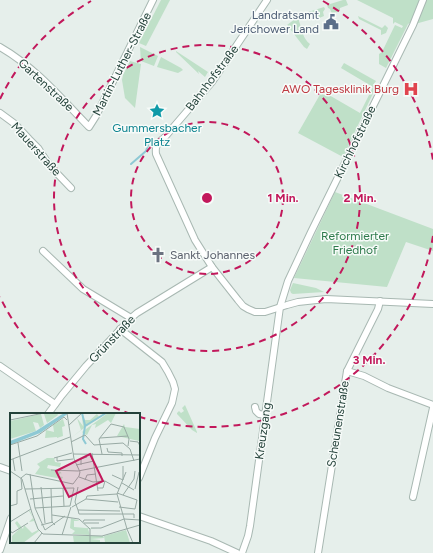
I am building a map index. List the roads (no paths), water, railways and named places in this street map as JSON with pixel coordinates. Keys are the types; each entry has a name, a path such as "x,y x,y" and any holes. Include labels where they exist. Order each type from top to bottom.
{"street":[{"name":"Martin-Luther-Straße","path":"89,127 96,116 153,0"},
{"name":"Bahnhofstraße","path":"212,267 195,240 157,154 156,148 158,143 212,82 267,0"},
{"name":"Kirchhofstraße","path":"280,308 290,278 413,25 423,0"},
{"name":"Gartenstraße","path":"0,47 34,70 89,127"},
{"name":"Mauerstraße","path":"0,113 15,124 38,148 49,164 71,188"},
{"path":"43,251 83,289 131,318"},
{"path":"212,267 243,306 255,312 272,310 298,302 326,299 433,304"},
{"name":"Grünstraße","path":"49,413 86,366 131,318 212,267"},
{"name":"Scheunenstraße","path":"318,553 347,371 378,309 380,301"},
{"name":"Kreuzgang","path":"242,553 250,526 280,308"},
{"path":"120,329 156,357 165,366 175,389 169,411 155,438 140,476"},
{"path":"0,366 56,404"},
{"path":"347,371 364,376 433,407 413,497"},
{"path":"255,407 259,414 266,415"},
{"path":"0,468 10,471"},
{"path":"140,516 211,541 237,553"},
{"path":"0,550 10,521"}],"waterway":[{"path":"131,164 146,151 149,142"}],"place":[{"name":"Landratsamt Jerichower Land","path":"331,22"},
{"name":"AWO Tagesklinik Burg","path":"411,89"},
{"name":"Gummersbacher Platz","path":"157,111"},
{"name":"Sankt Johannes","path":"158,255"}],"park label":[{"name":"Reformierter Friedhof","path":"355,243"}]}
